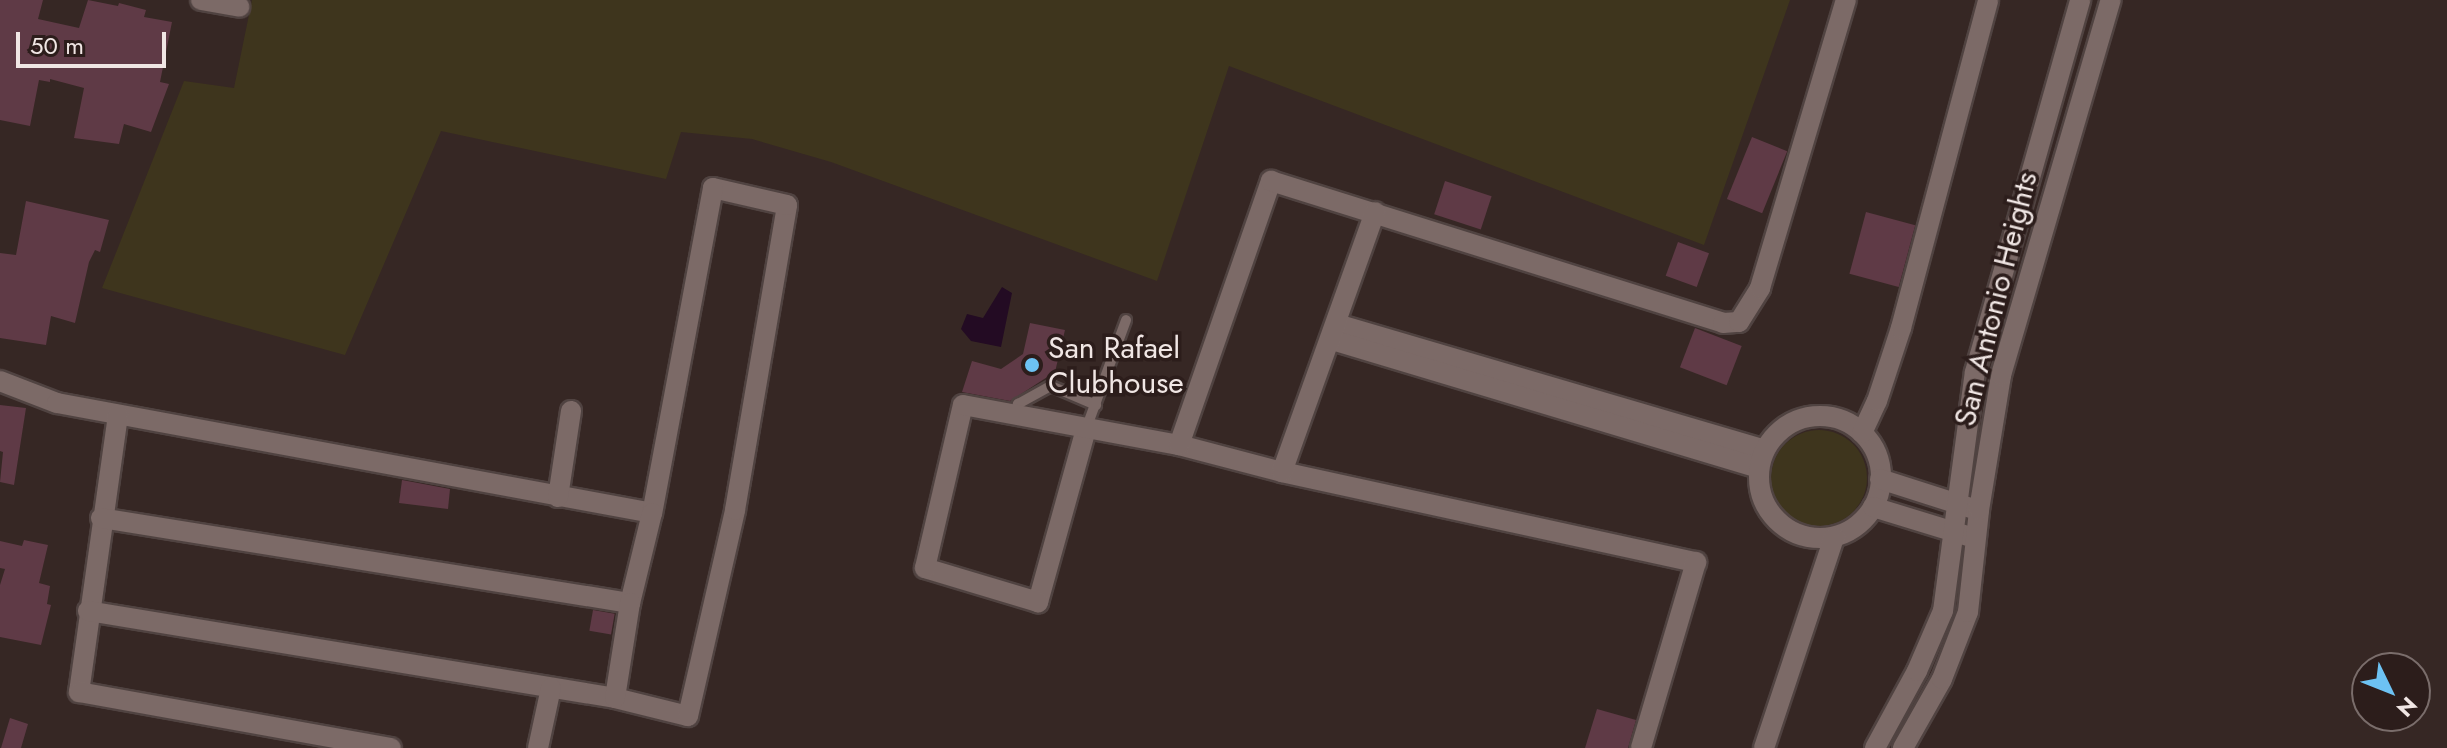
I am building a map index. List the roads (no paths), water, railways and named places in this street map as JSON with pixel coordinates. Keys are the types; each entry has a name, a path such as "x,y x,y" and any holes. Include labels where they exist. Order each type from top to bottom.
{"street":[{"path":"201,0 239,7"},
{"path":"1179,445 1271,181 1723,323 1739,322 1760,288 1846,0"},
{"path":"1862,433 1877,401 1901,328 1988,0"},
{"name":"San Antonio Heights","path":"1903,748 1942,679 1968,612 1977,538 1969,507 1975,372 2080,0"},
{"name":"San Antonio Heights","path":"1875,748 1917,671 1943,611 1956,532 1969,507 2001,375 2111,0"},
{"path":"88,611 615,698 688,716 735,510 787,205 713,188 652,513 630,603 615,698"},
{"path":"1282,472 1375,212"},
{"path":"1334,332 1762,459"},
{"path":"0,381 57,403 652,513"},
{"path":"1086,429 1038,602 925,568 963,405 1179,445 1282,472 1696,562 1641,748"},
{"path":"558,497 571,411"},
{"path":"118,415 101,518 79,692 391,748"},
{"path":"1809,417 1837,419 1862,433 1879,462 1880,479 1873,507 1856,525 1834,537 1814,538 1795,533 1778,522 1766,507 1760,488 1762,459 1784,429 1809,417"},
{"path":"1880,479 1969,507"},
{"path":"1873,507 1977,538"},
{"path":"101,518 630,603"},
{"path":"1764,748 1834,537"},
{"path":"538,748 551,688"}],"lane":[{"path":"1086,429 1126,320"},
{"path":"1014,416 1018,404 1051,386 1096,405"}],"place":[{"name":"San Rafael Clubhouse","path":"1032,365"}]}
